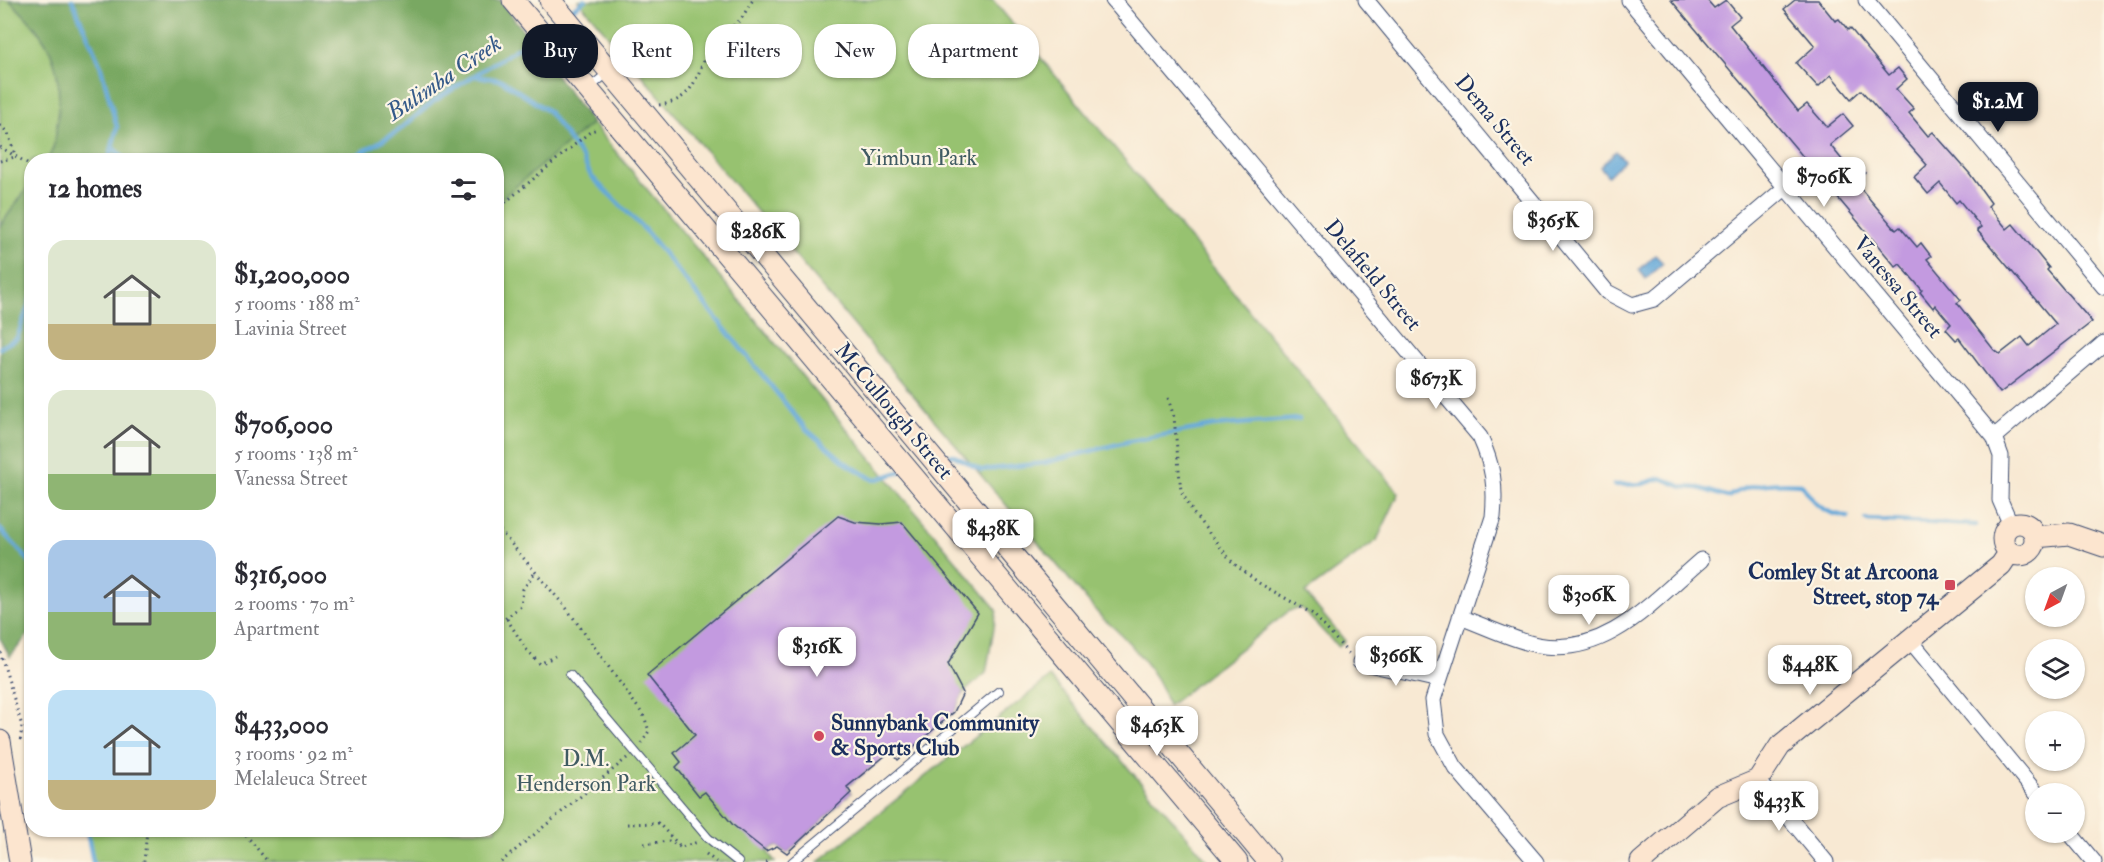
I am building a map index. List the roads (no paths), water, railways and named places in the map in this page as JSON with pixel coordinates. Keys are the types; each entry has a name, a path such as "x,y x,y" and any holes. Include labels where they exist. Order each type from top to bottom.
{"main road":[{"name":"McCullough Street","path":"513,0 913,478 1064,636 1269,862"},
{"name":"McCullough Street","path":"550,0 610,71"},
{"name":"McCullough Street","path":"616,78 928,451 1064,636 1237,862"},
{"path":"2011,525 2026,525 2035,537 2033,548 2025,555 2009,553 2002,538 2011,525"},
{"path":"2035,537 2069,534 2104,546"},
{"path":"1641,862 1717,797 1758,780 1780,746 2001,566 2009,553"},
{"path":"1,747 3,783 20,862"}],"street":[{"name":"Delafield Street","path":"1113,0 1480,437 1492,465 1495,496 1493,517 1433,700 1437,734 1450,759 1536,862"},
{"name":"Dema Street","path":"1366,0 1607,291 1632,305 1654,299 1785,188"},
{"name":"Vanessa Street","path":"1629,0 1994,437"},
{"path":"1866,0 2104,287"},
{"path":"2011,525 2000,500 2001,456 1994,437 2104,343"},
{"path":"1460,618 1538,645 1571,646 1596,642 1620,628 1701,560"},
{"path":"1910,640 2028,783"},
{"path":"1360,662 1440,680"},
{"path":"1758,780 1826,862"},
{"path":"2078,843 2094,862"}],"lane":[{"path":"587,90 610,71"},
{"path":"570,675 708,838 738,862"},
{"path":"792,862 999,691"}],"water":[{"path":"1616,151 1624,160 1608,176 1600,167"},
{"path":"1655,255 1663,263 1646,279 1639,270"}],"waterway":[{"name":"Bulimba Creek","path":"72,0 100,64 117,127 111,153"},
{"name":"Bulimba Creek","path":"568,12 585,0"},
{"name":"Bulimba Creek","path":"552,24 559,19"},
{"name":"Bulimba Creek","path":"361,153 398,131 434,101 522,45"},
{"path":"475,76 501,80 548,111 583,159 591,176 644,229 806,429 846,463 874,480 900,472"},
{"name":"Bulimba Creek","path":"112,147 118,153"},
{"path":"0,348 17,338 24,318"},
{"path":"939,459 953,455 981,470 1044,463 1130,441 1213,426 1299,419"},
{"path":"1614,485 1642,484 1661,478 1683,487 1699,488 1728,497 1744,489 1763,484 1801,484 1820,507 1848,517"},
{"path":"1866,520 1976,525"},
{"path":"0,529 24,555"},
{"path":"88,837 93,862"}],"place":[{"name":"Comley St at Arcoona Street, stop 74","path":"1950,585"},
{"name":"Sunnybank Community & Sports Club","path":"819,736"}],"park label":[{"name":"Yimbun Park","path":"919,158"},
{"name":"D.M. Henderson Park","path":"586,772"}]}
